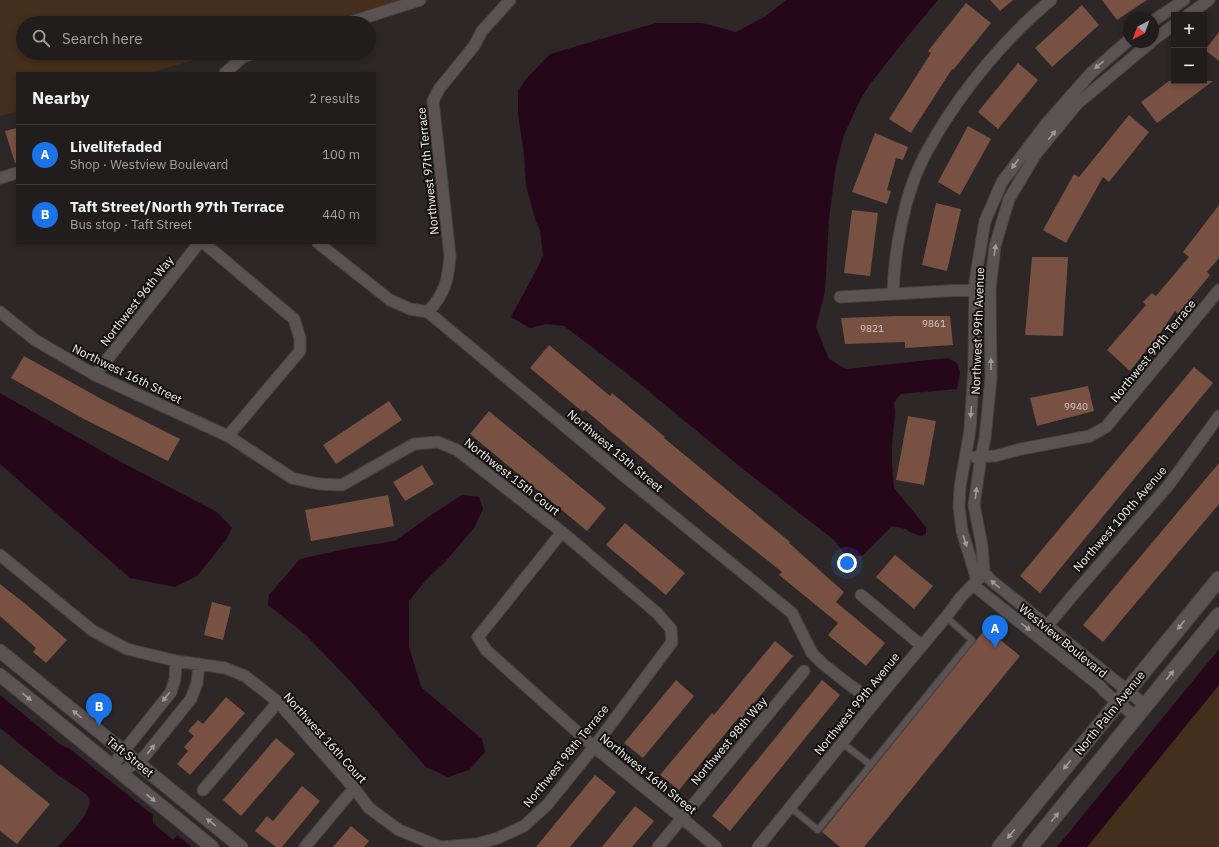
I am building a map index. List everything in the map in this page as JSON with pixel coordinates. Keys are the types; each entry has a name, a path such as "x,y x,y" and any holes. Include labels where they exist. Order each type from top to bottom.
{"main road":[{"name":"North Palm Avenue","path":"1000,847 1219,579"},
{"name":"North Palm Avenue","path":"1030,847 1219,615"}],"street":[{"path":"370,16 420,0"},
{"name":"Northwest 97th Terrace","path":"428,312 440,299 448,275 450,256 433,102 439,89 474,46 482,31 510,0"},
{"path":"893,294 895,257 904,215 912,185 922,161 950,112 989,62 1017,32 1051,0"},
{"path":"1159,17 1184,0"},
{"path":"1192,12 1209,0"},
{"name":"Northwest 99th Avenue","path":"1159,36 1171,27"},
{"name":"Northwest 99th Avenue","path":"978,579 962,531 959,507 960,487 970,430 974,366 975,289 986,221 1002,182 1046,124 1090,73 1123,45"},
{"name":"Northwest 99th Avenue","path":"758,847 961,597 978,579 982,546 974,505 985,438 991,378 990,289 995,246 1009,199 1036,154 1077,104 1144,48"},
{"path":"225,72 239,60"},
{"path":"0,178 16,173"},
{"name":"Northwest 96th Way","path":"95,375 198,244"},
{"path":"205,244 294,319 300,338 300,351 228,436"},
{"name":"Northwest 15th Street","path":"319,244 390,300 410,309 428,312 629,480 792,613 812,653 851,686 875,702"},
{"path":"840,297 990,289"},
{"name":"Northwest 99th Terrace","path":"981,457 995,456 1022,449 1090,436 1106,427 1219,290"},
{"name":"Northwest 16th Street","path":"0,312 35,340 95,375 228,436"},
{"name":"Northwest 100th Avenue","path":"1038,637 1168,486 1219,416"},
{"name":"Northwest 15th Court","path":"228,436 292,478 319,484 342,485 414,444 438,442 457,450 562,532 657,613 671,629"},
{"path":"966,456 981,457"},
{"name":"Northwest 16th Street","path":"562,532 478,637 486,650 594,747 716,847"},
{"name":"Northwest 16th Court","path":"0,555 93,631 127,649 176,661 225,668 245,676 278,702 354,788 369,808 399,830 441,847"},
{"name":"Westview Boulevard","path":"978,579 992,581 1047,627 1123,697 1136,717"},
{"name":"Westview Boulevard","path":"978,579 1038,637 1101,687 1105,692 1145,705"},
{"path":"861,595 922,646"},
{"name":"Northwest 98th Terrace","path":"441,847 477,844 498,838 524,826 546,805 594,747 672,642 671,629"},
{"name":"Taft Street","path":"0,651 241,847"},
{"path":"116,770 123,752 171,692 175,679 176,661"},
{"path":"116,770 136,763 144,757 191,699 197,683 199,664"},
{"name":"Northwest 98th Way","path":"658,847 804,671"},
{"name":"Taft Street","path":"0,675 212,847"},
{"path":"203,790 278,702"},
{"path":"305,847 354,788"}],"lane":[{"path":"790,807 818,830 972,640 946,617"},
{"path":"842,743 871,765"}],"shaded area":[{"path":"0,0 402,0 346,16 16,16 16,60 194,60 152,72 16,72 16,111 0,116"},
{"path":"786,0 938,0 870,84 860,100 844,135 836,166 829,219 825,291 816,327 829,359 846,369 948,358 957,363 960,373 957,389 901,394 894,402 895,413 892,465 894,488 926,527 926,533 921,536 906,529 892,526 863,555 853,557 844,553 834,540 743,469 629,375 564,326 546,324 530,328 511,317 543,255 540,230 536,222 526,186 524,155 518,114 518,91 526,79 550,54 656,23 702,23 736,32 766,16"},
{"path":"0,393 121,462 217,512 232,528 226,540 197,576 175,587 130,578 0,464"},
{"path":"462,495 479,497 483,509 474,528 445,562 426,580 409,601 409,647 421,687 482,739 485,752 469,770 448,777 426,767 351,682 306,635 268,605 269,595 300,559 350,548 395,541"},
{"path":"1219,649 1219,685 1087,847 1057,847"},
{"path":"1219,685 1219,847 1087,847"},
{"path":"0,695 61,745 70,749 153,815 153,823 173,840 177,835 192,847 58,847 73,831 87,812 90,799 86,794 58,775 0,728"}],"building":[{"path":"990,0 1013,0 1000,11"},
{"path":"1102,0 1147,0 1129,12 1123,12 1123,16 1117,20"},
{"path":"966,3 991,23 953,70 952,69 911,133 889,119 931,53 928,51"},
{"path":"1082,5 1099,25 1052,67 1035,48"},
{"path":"1219,32 1219,61 1207,52 1207,47"},
{"path":"1018,63 1038,80 998,129 978,112"},
{"path":"1169,81 1171,81 1171,84 1207,84 1207,81 1213,81 1157,123 1141,102"},
{"path":"1129,115 1149,132 1109,182 1103,177 1066,243 1043,230 1074,174 1079,177"},
{"path":"968,126 991,139 960,195 938,182"},
{"path":"16,128 16,163 15,163 5,131"},
{"path":"875,133 908,147 903,160 896,158 887,190 891,191 887,204 852,192"},
{"path":"936,203 961,209 947,271 922,265"},
{"path":"1219,205 1219,258 1207,272 1210,275 1178,314 1175,311 1161,332 1130,371 1107,350 1146,305 1143,302 1152,293 1156,296 1189,257 1183,252"},
{"path":"852,210 878,213 870,276 844,273"},
{"path":"1032,257 1068,257 1063,336 1025,335"},
{"path":"950,316 953,345 905,348 905,342 845,344 841,318"},
{"path":"549,345 610,396 612,393 665,437 664,438 790,542 789,543 844,592 836,602 885,643 866,666 828,635 838,623 779,575 782,572 709,514 585,410 583,412 530,368"},
{"path":"24,356 105,401 180,439 168,461 84,419 11,378"},
{"path":"1194,367 1213,383 1040,593 1020,576"},
{"path":"1088,386 1094,411 1037,426 1030,398"},
{"path":"389,401 402,420 336,464 323,445"},
{"path":"489,411 606,508 587,531 470,434"},
{"path":"908,416 936,421 924,485 896,480"},
{"path":"1219,463 1219,504 1103,642 1083,625"},
{"path":"422,465 434,484 405,501 393,482"},
{"path":"388,495 394,526 311,541 305,510"},
{"path":"625,523 685,573 666,595 606,545"},
{"path":"895,555 933,586 914,609 876,577"},
{"path":"0,584 67,640 46,663 33,652 36,648 0,616"},
{"path":"212,602 231,607 223,640 204,635"},
{"path":"986,628 1020,656 864,847 840,847 822,832"},
{"path":"775,641 793,656 741,719 739,717 679,790 660,775 712,713 714,715"},
{"path":"676,680 694,696 643,758 624,743"},
{"path":"822,680 840,695 730,831 712,816"},
{"path":"226,697 245,713 190,775 177,764 188,751 184,747 194,736 188,731 198,720 203,724"},
{"path":"276,738 295,754 241,816 223,800"},
{"path":"0,764 50,804 17,844 0,831"},
{"path":"595,775 616,792 570,847 536,847"},
{"path":"302,786 320,801 282,847 276,847 255,831 267,816 273,821"},
{"path":"635,806 654,821 632,847 602,847"},
{"path":"351,826 369,841 364,847 333,847"}],"place":[{"name":"Livelifefaded","path":"995,648"},
{"name":"Taft Street/North 97th Terrace","path":"99,726"}]}
